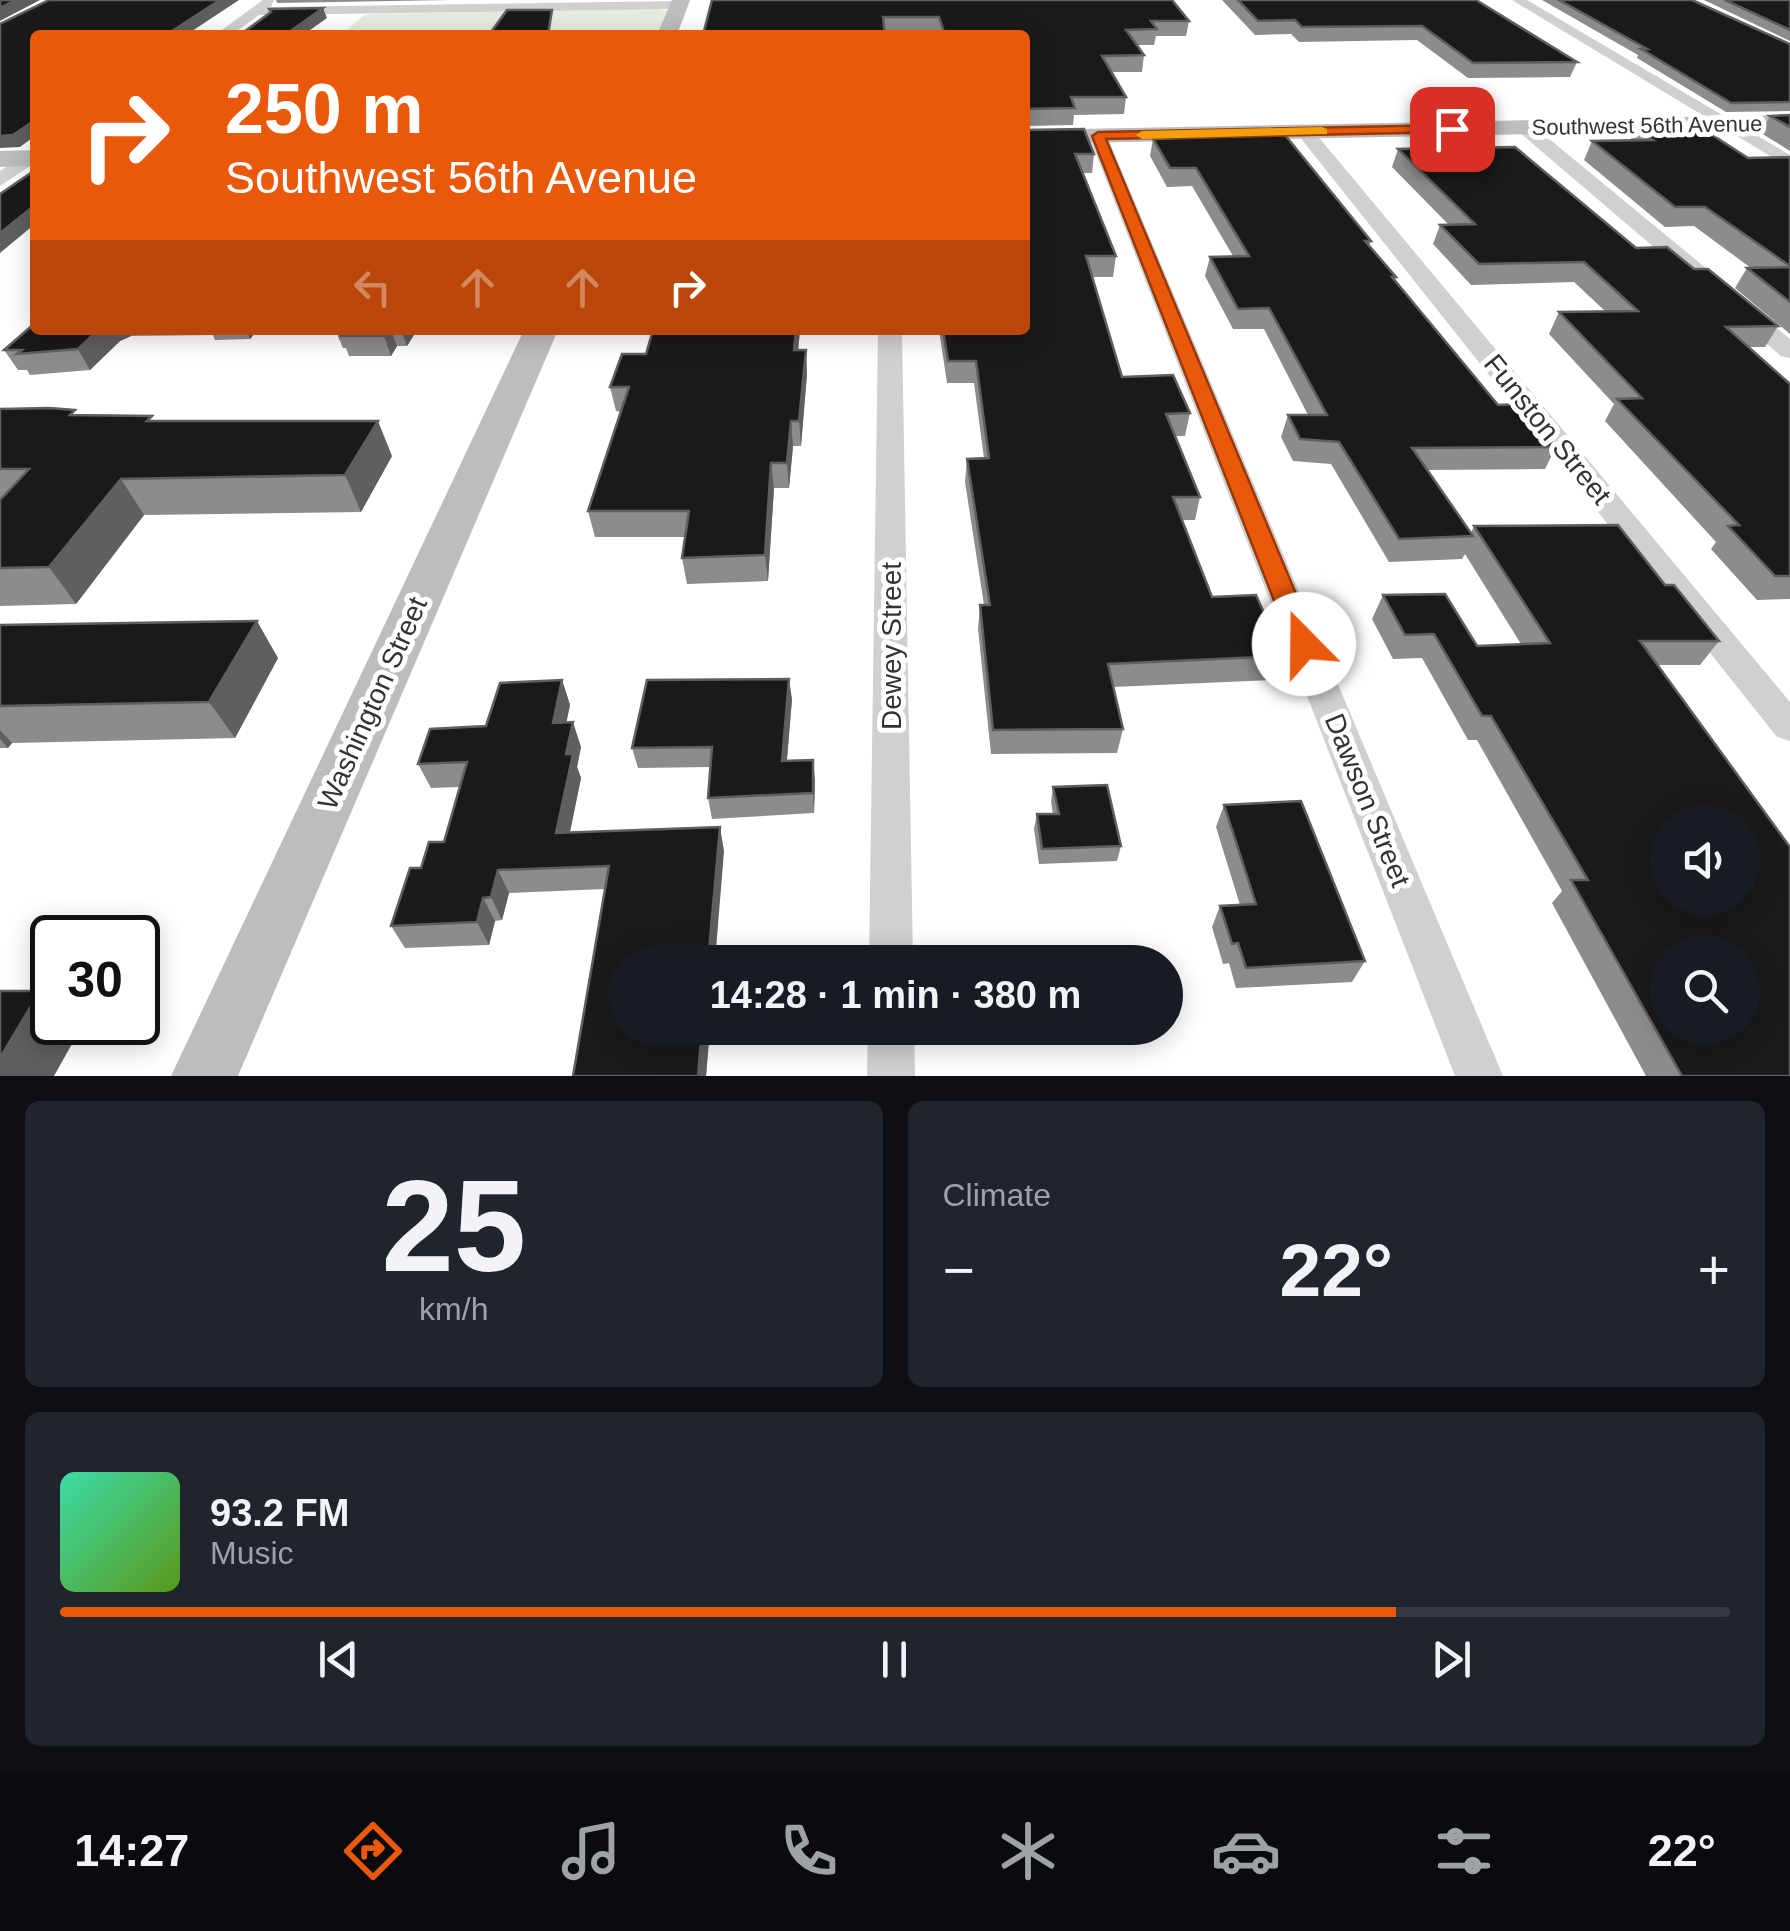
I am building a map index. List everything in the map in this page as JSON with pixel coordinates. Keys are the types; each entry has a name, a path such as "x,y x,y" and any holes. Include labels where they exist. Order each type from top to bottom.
{"street":[{"path":"229,30 272,0"},
{"path":"1518,0 1790,163"},
{"path":"256,12 680,2 669,30"},
{"name":"Southwest 56th Avenue","path":"1030,137 1790,122"},
{"path":"1525,128 1790,351"},
{"name":"Funston Street","path":"1305,132 1790,727"},
{"name":"Dawson Street","path":"1098,136 1479,1076"},
{"path":"0,159 30,158"},
{"path":"0,180 30,160"},
{"name":"Washington Street","path":"204,1076 539,335"},
{"name":"Dewey Street","path":"890,335 891,945"},
{"path":"891,1045 891,1076"}],"shaded area":[{"path":"671,11 663,30 347,30 363,16"}],"building":[{"path":"0,0 16,0 0,8"},
{"path":"49,0 220,0 174,30 30,30 30,123 13,135 0,136 0,24"},
{"path":"712,0 1172,0 1189,21 1151,21 1157,29 1126,30 1144,55 1102,56 1126,97 1071,97 1075,108 1030,109 1030,30 943,30 939,17 883,17 884,30 704,30"},
{"path":"1238,0 1476,0 1577,62 1473,63 1422,26 1302,27 1295,20 1258,21"},
{"path":"1559,0 1692,0 1790,44 1790,102 1731,103 1641,49 1647,49"},
{"path":"1725,0 1790,0 1790,30"},
{"path":"323,8 292,30 247,30 271,12 269,9"},
{"path":"507,10 552,10 549,30 492,30"},
{"path":"1790,115 1790,127 1770,116"},
{"path":"1700,127 1748,158 1790,157 1790,266 1705,207 1675,207 1592,141 1653,140 1635,128"},
{"path":"1084,129 1094,154 1075,154 1116,256 1086,256 1122,377 1173,375 1190,413 1166,414 1200,497 1173,497 1212,597 1256,595 1283,656 1108,664 1123,729 993,730 980,605 990,605 967,459 989,458 976,361 948,361 944,335 1030,335 1030,130"},
{"path":"1285,135 1371,241 1365,241 1396,277 1392,277 1498,405 1522,404 1556,447 1412,448 1473,536 1399,539 1339,442 1300,439 1288,415 1327,415 1269,308 1238,309 1210,257 1249,256 1196,168 1170,168 1153,139"},
{"path":"1515,147 1636,248 1667,247 1694,269 1708,269 1778,326 1726,327 1790,384 1790,576 1775,576 1728,526 1739,525 1617,399 1642,398 1559,312 1638,311 1584,262 1479,264 1440,225 1475,224 1398,149"},
{"path":"30,173 30,209 0,233 0,194"},
{"path":"1790,267 1790,302 1747,268"},
{"path":"30,327 30,335 93,335 78,349 17,354 22,350 4,350"},
{"path":"652,335 796,335 794,350 806,350 799,421 791,421 787,463 771,463 765,555 682,558 689,511 588,511 629,387 610,387 622,354 646,354"},
{"path":"0,409 75,410 70,415 152,416 147,421 378,421 345,475 121,479 49,567 0,568 0,500 29,469 0,469"},
{"path":"1618,525 1665,585 1674,585 1719,641 1640,641 1759,805 1650,805 1650,915 1760,915 1760,806 1790,847 1790,1076 1682,1076 1664,1045 1760,1045 1760,935 1650,935 1650,1019 1571,880 1588,880 1491,716 1482,716 1434,634 1405,635 1383,595 1445,594 1477,646 1550,643 1474,526"},
{"path":"257,621 209,702 0,706 0,625"},
{"path":"789,679 782,761 813,760 813,793 708,798 712,747 632,748 647,680"},
{"path":"562,680 553,723 573,722 566,754 573,754 556,833 720,827 710,945 608,945 608,1045 701,1045 698,1076 573,1076 609,866 498,870 491,897 483,898 477,922 391,926 410,868 421,868 429,842 444,842 467,762 418,764 430,729 486,726 500,683"},
{"path":"1107,785 1121,846 1042,849 1037,814 1059,814 1053,787"},
{"path":"1301,801 1365,961 1246,968 1238,943 1232,944 1220,906 1256,904 1224,805"},
{"path":"0,991 30,991 30,1008 0,1058"}],"slow traffic":[{"path":"1142,135 1322,131"}],"route":[{"path":"1304,644 1098,136 1452,129"}]}
